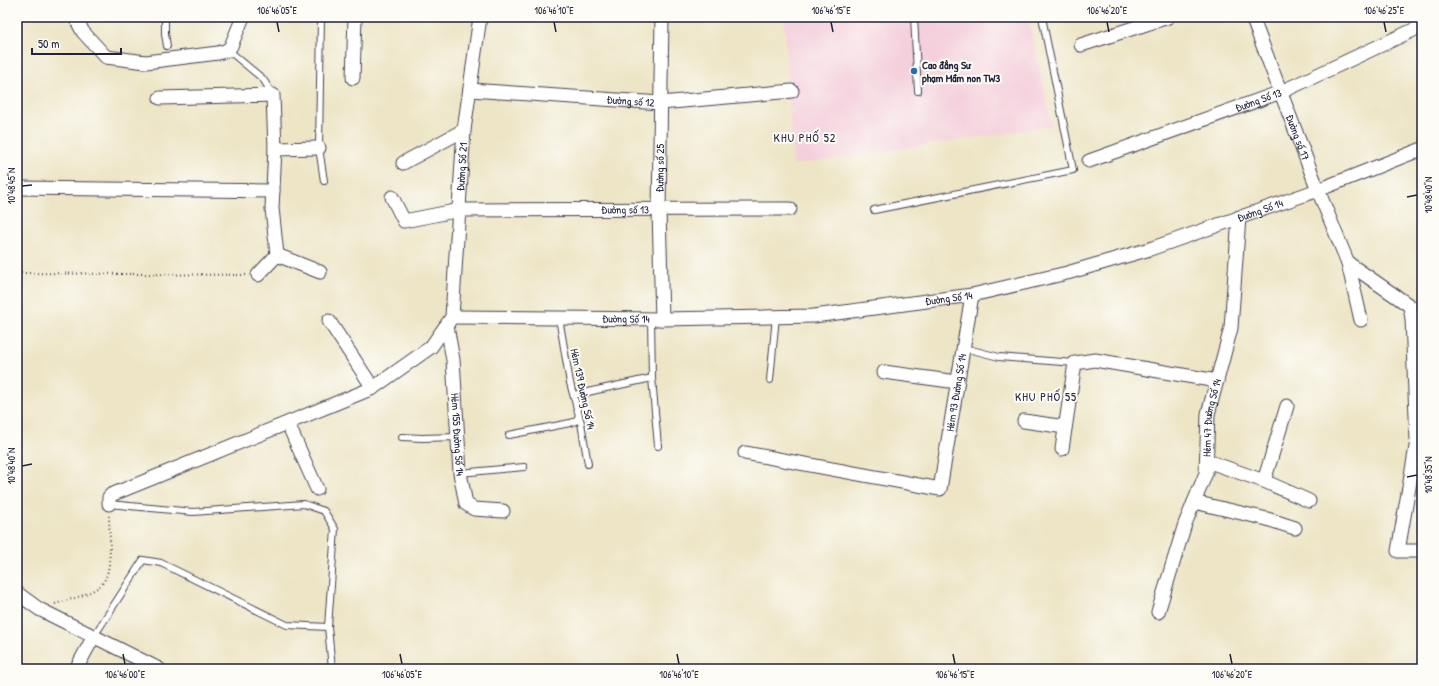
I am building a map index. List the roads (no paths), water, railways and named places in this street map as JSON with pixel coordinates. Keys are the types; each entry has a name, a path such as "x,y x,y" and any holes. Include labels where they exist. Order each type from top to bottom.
{"street":[{"path":"75,17 83,32 106,57 146,62 218,53 228,50 243,17"},
{"path":"353,78 355,17"},
{"name":"Đường Số 21","path":"449,321 460,210 464,130 480,17"},
{"name":"Đường số 25","path":"657,319 662,103 662,17"},
{"path":"1081,45 1168,17"},
{"name":"Đường số 17","path":"1252,17 1318,190 1348,263 1360,320"},
{"name":"Đường Số 13","path":"1089,161 1281,92 1422,26"},
{"name":"Đường số 12","path":"470,90 662,103 792,91"},
{"path":"160,98 273,95 275,149 272,208 277,255 258,275"},
{"path":"402,163 464,130"},
{"path":"275,149 318,148"},
{"name":"Đường Số 14","path":"449,321 559,318 657,319 814,316 972,295 1067,273 1150,249 1318,190 1422,149"},
{"path":"17,188 273,191"},
{"name":"Đường số 13","path":"392,197 404,221 460,210 790,209"},
{"name":"Hẻm 47 Đường Số 14","path":"1158,612 1185,524 1206,473 1208,414 1231,328 1239,218"},
{"path":"277,255 320,272"},
{"path":"1348,263 1410,306 1417,319 1417,441 1398,551 1422,551"},
{"name":"Hẻm 93 Đường Số 14","path":"744,453 802,462 940,489 972,295"},
{"path":"329,321 373,388"},
{"path":"109,504 109,497 111,495 373,388 431,347 449,321"},
{"name":"Hẻm 155 Đường Số 14","path":"449,321 460,473 466,504 469,507 503,511"},
{"path":"1062,448 1075,363 1095,360 1216,381"},
{"path":"884,372 958,382"},
{"path":"1264,481 1287,406"},
{"path":"1024,421 1065,427"},
{"path":"288,424 317,489"},
{"path":"1207,461 1264,481 1309,501"},
{"path":"1194,502 1267,519 1295,528"},
{"path":"17,593 39,609 159,669"},
{"path":"76,669 94,636"}],"lane":[{"path":"165,17 165,34 168,46"},
{"path":"321,17 318,148 324,181"},
{"path":"914,17 918,91"},
{"path":"874,210 1073,170 1042,17"},
{"path":"228,50 264,79 273,95"},
{"path":"770,380 776,316"},
{"name":"Hẻm 139 Đường Số 14","path":"559,318 570,382 578,417 581,423 588,464"},
{"path":"657,319 652,378 658,446"},
{"path":"964,348 999,357 1075,363"},
{"path":"574,395 652,378"},
{"path":"509,435 570,423 576,421 578,417"},
{"path":"402,437 458,437"},
{"path":"460,473 524,467"},
{"path":"109,504 193,512 304,504 324,511 335,529 328,627 332,669"},
{"path":"94,636 142,560 161,563 287,625 328,627"}],"place":[{"name":"Cao đẳng Sư phạm Mầm non TW3","path":"914,71"}],"district":[{"name":"KHU PHỐ 52","path":"805,138"},
{"name":"KHU PHỐ 55","path":"1046,397"}]}
